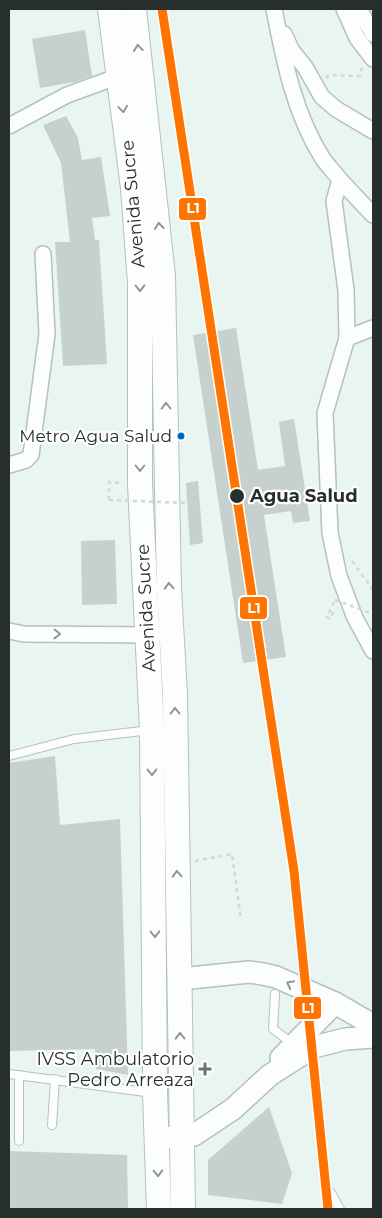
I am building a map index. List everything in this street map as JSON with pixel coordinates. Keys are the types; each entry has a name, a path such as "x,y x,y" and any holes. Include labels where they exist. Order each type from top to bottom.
{"main road":[{"name":"Avenida Sucre","path":"110,9 133,188 140,283 140,484 152,730 155,1093 159,1209"},
{"name":"Avenida Sucre","path":"134,9 164,276 180,979 183,1209"}],"street":[{"path":"344,9 368,60"},
{"path":"359,9 373,34"},
{"path":"275,12 292,51 314,82 315,90 336,109 373,131"},
{"path":"275,12 288,78 294,98 314,142 340,180 373,215"},
{"path":"9,126 67,95 118,76"},
{"path":"340,180 334,201 346,290 347,338 325,413 330,533 339,576 356,618 373,651"},
{"path":"9,465 26,460 31,455 47,334 43,254"},
{"path":"347,338 373,328"},
{"path":"9,631 24,634 171,635"},
{"path":"180,979 249,972 276,977 341,1007 373,1025"},
{"path":"330,1042 342,1033 341,1007"},
{"path":"270,1075 284,1054 294,1044 341,1007"},
{"path":"157,1137 194,1135 233,1109 270,1075 314,1047 330,1042 373,1037"}],"lane":[{"path":"9,756 74,739 152,730"},
{"path":"275,994 274,1029 294,1044"},
{"path":"9,1074 155,1093"},
{"path":"19,1075 19,1141"},
{"path":"52,1125 56,1079"},
{"path":"331,1193 340,1209"}],"path":[{"path":"328,75 360,76 368,60"},
{"path":"109,482 109,500 187,502"},
{"path":"336,606 330,619 327,617 335,600 373,614"},
{"path":"176,864 232,854 241,920"}],"building":[{"path":"85,30 92,76 75,82 40,88 32,39"},
{"path":"66,116 78,138 82,160 101,157 110,216 92,218 95,240 99,240 107,364 63,366 55,242 70,242 61,163 43,125"},
{"path":"236,328 258,470 285,466 279,422 294,419 310,521 293,523 291,511 264,515 286,657 243,663 193,335"},
{"path":"198,481 203,543 190,545 186,483"},
{"path":"115,540 117,604 82,605 81,541"},
{"path":"55,756 60,825 120,819 128,1075 96,1069 95,1049 9,1051 9,763"},
{"path":"269,1107 292,1173 282,1204 208,1195 208,1160"},
{"path":"9,1151 127,1155 128,1209 9,1209"}],"transit line":[{"name":"L1","path":"162,9 294,871 328,1209"}],"place":[{"name":"Metro Agua Salud","path":"181,436"},
{"name":"Agua Salud","path":"237,496"},
{"name":"IVSS Ambulatorio Pedro Arreaza","path":"205,1069"}]}
